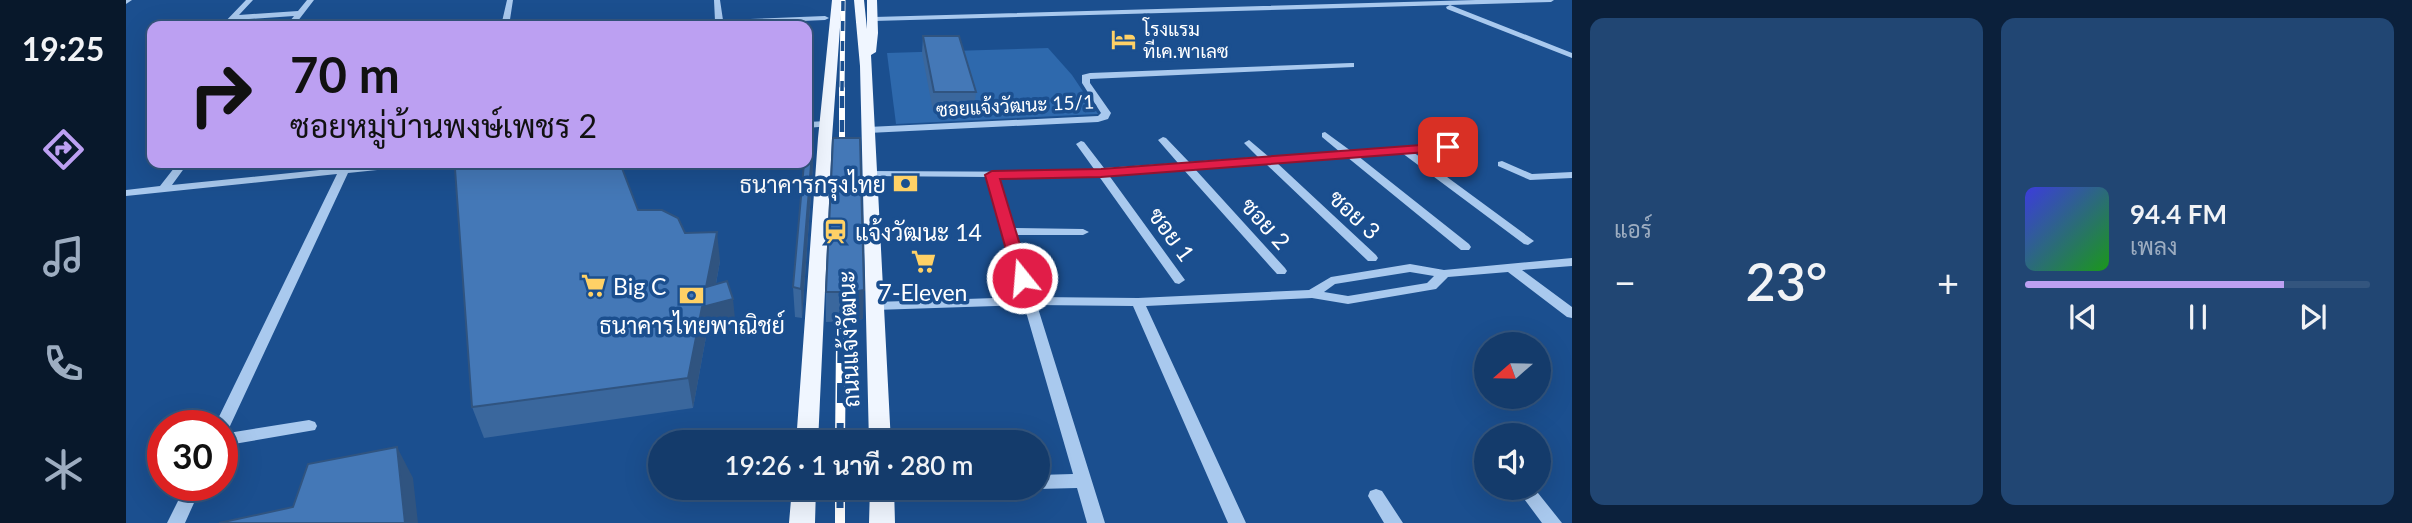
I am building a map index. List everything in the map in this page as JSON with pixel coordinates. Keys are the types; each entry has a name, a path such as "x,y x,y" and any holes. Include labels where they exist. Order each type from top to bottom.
{"main road":[{"name":"ถนนแจ้งวัฒนะ","path":"826,0 823,60 829,92"},
{"name":"ถนนแจ้งวัฒนะ","path":"808,430 837,0"},
{"name":"ถนนแจ้งวัฒนะ","path":"859,0 866,66 880,430"},
{"name":"ถนนแจ้งวัฒนะ","path":"866,66 872,45 873,0"},
{"path":"802,523 803,500"}],"street":[{"path":"231,21 250,0"},
{"path":"294,21 311,0"},
{"path":"506,21 510,0"},
{"path":"717,0 719,21"},
{"path":"1252,0 1265,8"},
{"path":"874,19 1551,0"},
{"path":"1444,4 1572,56"},
{"path":"234,18 301,13"},
{"path":"746,21 825,18"},
{"name":"ซอยแจ้งวัฒนะ 15/1","path":"868,130 1098,119 1105,117 1106,113 1086,83 1085,77 1090,76 1351,65"},
{"path":"812,125 827,124"},
{"path":"1325,135 1465,247"},
{"name":"ซอย 2","path":"1163,140 1281,271"},
{"name":"ซอย 3","path":"1249,142 1372,258"},
{"name":"ซอย 1","path":"1081,144 1180,280"},
{"path":"869,173 1101,173 1448,147"},
{"path":"1405,151 1528,241"},
{"path":"1502,164 1530,177 1572,175"},
{"path":"163,189 179,168"},
{"path":"126,193 365,168"},
{"path":"230,410 344,170"},
{"path":"992,175 1096,523"},
{"path":"1557,176 1572,186"},
{"path":"1008,231 1083,232"},
{"path":"1312,294 1331,281 1410,268 1444,274 1572,262"},
{"path":"1510,267 1572,314"},
{"path":"875,306 1138,302 1312,294 1348,300 1431,285 1444,274"},
{"path":"1138,302 1237,523"},
{"path":"238,437 309,426"},
{"path":"1050,482 1082,481"},
{"path":"1376,496 1394,523"},
{"path":"1534,500 1553,523"},
{"path":"176,523 186,501"}],"shaded area":[{"path":"1048,48 1072,75 1098,114 896,124 887,53"}],"building":[{"path":"923,36 959,36 976,92 934,92"},
{"path":"833,138 860,138 864,290 852,292 826,292"},
{"name":"Big C","path":"622,168 638,210 662,210 678,218 685,233 717,232 706,287 727,281 733,299 702,307 688,378 472,407 455,169"},
{"path":"804,168 811,168 801,289 793,287"},
{"path":"397,447 405,523 219,523 293,507 308,464"}],"railway":[{"path":"842,91 843,0"},
{"path":"842,91 842,156"},
{"path":"841,303 841,344"},
{"path":"840,430 841,344"},
{"path":"840,500 840,523"}],"place":[{"name":"โรงแรม ทีเค.พาเลซ","path":"1123,39"},
{"name":"ธนาคารกรุงไทย","path":"906,184"},
{"name":"แจ้งวัฒนะ 14","path":"835,232"},
{"name":"7-Eleven","path":"923,262"},
{"name":"Big C","path":"593,286"},
{"name":"ธนาคารไทยพาณิชย์","path":"692,295"}],"route":[{"path":"1022,278 992,175 1101,173 1448,147"}]}
